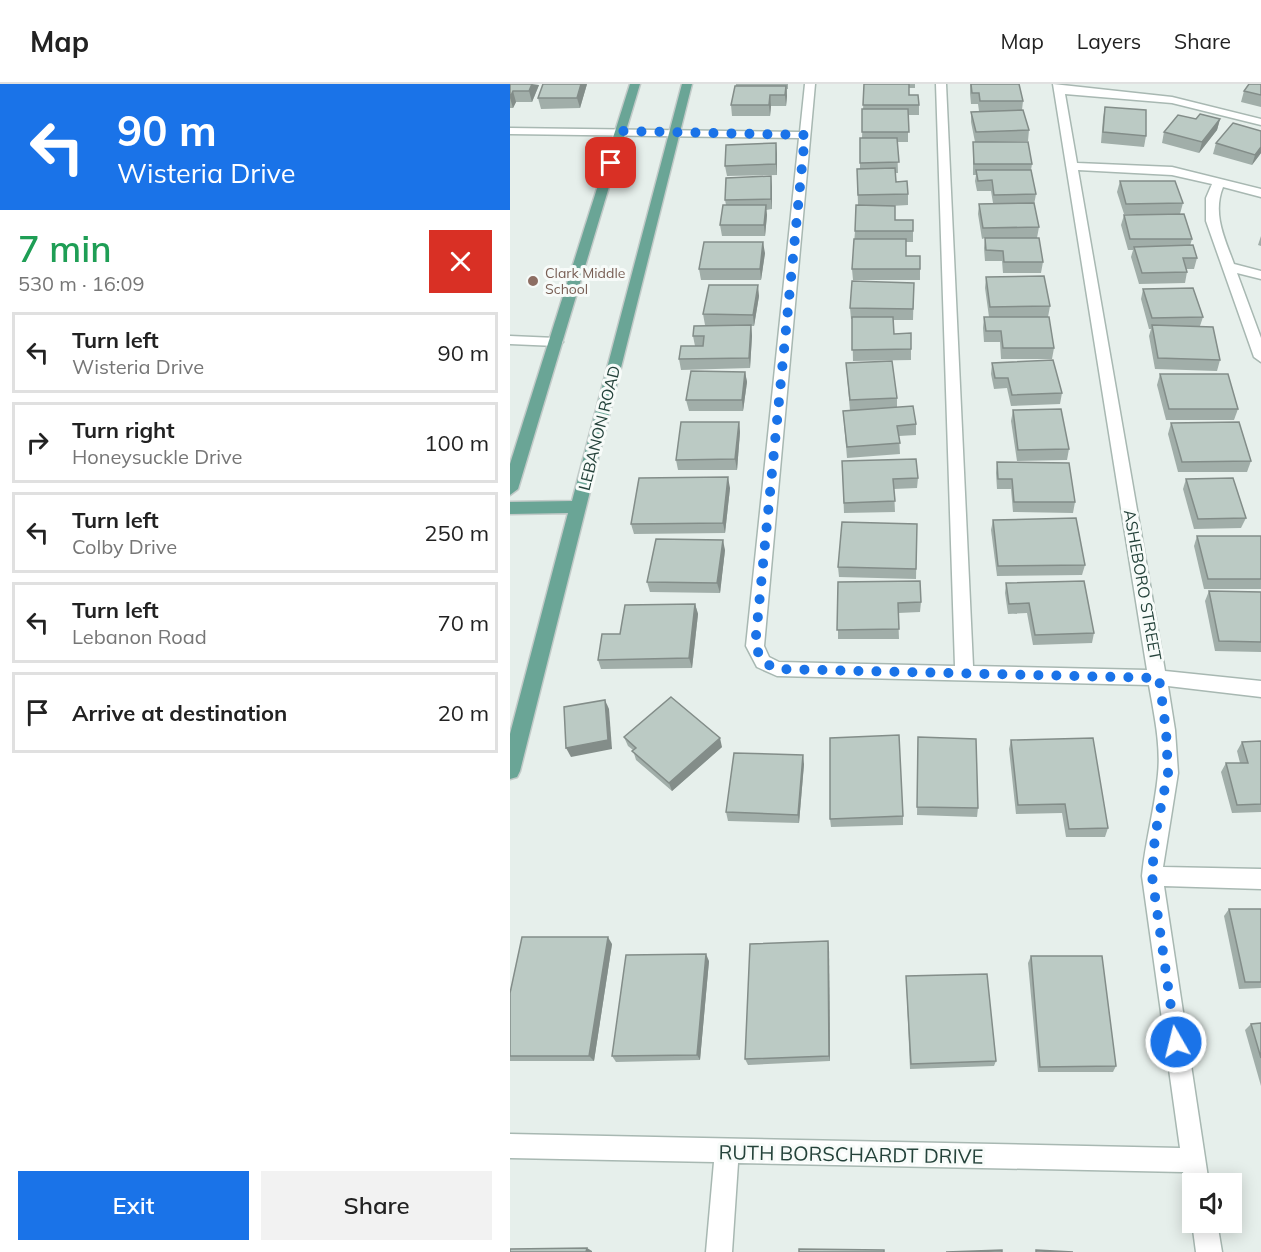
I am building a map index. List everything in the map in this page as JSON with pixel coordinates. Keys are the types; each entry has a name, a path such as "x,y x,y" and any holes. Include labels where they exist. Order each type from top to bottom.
{"main road":[{"path":"510,489 635,84"},
{"name":"LEBANON ROAD","path":"510,771 687,84"},
{"path":"510,508 579,507"}],"street":[{"path":"810,84 755,646 763,662 777,669 1159,678 1261,689"},
{"path":"941,84 964,674"},
{"path":"1058,87 1172,100 1261,122"},
{"name":"ASHEBORO STREET","path":"1058,87 1166,730 1168,773 1155,835 1152,876 1195,1173"},
{"path":"510,131 805,135"},
{"path":"1071,166 1172,171 1261,193"},
{"path":"1219,181 1212,198 1212,221 1261,357"},
{"path":"1229,267 1261,275"},
{"path":"510,340 555,342"},
{"path":"1152,876 1261,879"},
{"name":"RUTH BORSCHARDT DRIVE","path":"510,1146 1192,1160"},
{"path":"719,1252 727,1152"},
{"path":"1206,1233 1209,1252"}],"building":[{"path":"510,84 532,84 529,91 513,91 510,98"},
{"path":"543,84 581,84 577,98 538,98"},
{"path":"864,84 909,84 909,95 918,95 919,105 863,105"},
{"path":"971,84 1019,84 1023,101 980,101 979,93 972,93"},
{"path":"1249,84 1261,84 1261,95 1244,91"},
{"path":"735,86 786,86 785,95 770,95 769,105 731,105"},
{"path":"1105,107 1146,110 1146,136 1103,132"},
{"path":"862,109 908,109 909,132 862,132"},
{"path":"1023,110 1029,130 976,132 971,112"},
{"path":"1200,114 1220,119 1202,142 1164,132 1178,115 1196,119"},
{"path":"1233,123 1261,131 1261,147 1255,155 1216,143"},
{"path":"860,138 897,138 899,162 860,163"},
{"path":"973,142 1028,142 1032,164 974,164"},
{"path":"776,143 776,164 725,166 726,145"},
{"path":"895,168 896,182 907,181 908,194 858,195 857,169"},
{"path":"976,170 1031,170 1036,194 994,195 992,180 978,181"},
{"path":"771,176 771,199 725,200 726,178"},
{"path":"1120,181 1175,181 1183,203 1126,204"},
{"path":"1034,203 1039,227 983,228 979,204"},
{"path":"723,205 766,205 764,225 720,225"},
{"path":"856,205 895,206 895,220 913,220 913,231 855,231"},
{"path":"1184,214 1192,239 1130,239 1124,215"},
{"path":"985,238 1039,238 1043,262 1004,262 1003,251 986,250"},
{"path":"854,239 906,239 906,256 920,256 920,269 852,269"},
{"path":"704,242 763,242 760,269 699,269"},
{"path":"1193,245 1197,258 1183,258 1187,272 1142,273 1134,247"},
{"path":"1044,276 1050,306 990,307 986,277"},
{"path":"852,281 914,283 913,309 850,308"},
{"path":"709,285 758,285 753,315 703,314"},
{"path":"1193,288 1203,317 1152,318 1143,289"},
{"path":"852,317 893,317 894,334 911,333 911,349 852,350"},
{"path":"984,317 1049,317 1054,348 1003,348 1001,331 986,331"},
{"path":"751,325 749,358 679,359 681,346 703,346 704,336 693,336 694,326"},
{"path":"1152,325 1213,327 1220,360 1158,358"},
{"path":"1053,360 1062,393 1012,395 1008,378 995,378 992,363"},
{"path":"892,361 897,398 850,400 846,363"},
{"path":"691,371 745,372 742,400 686,400"},
{"path":"1160,374 1228,374 1238,409 1169,409"},
{"path":"913,406 916,424 897,426 900,443 847,447 843,411"},
{"path":"1061,409 1069,449 1018,450 1013,410"},
{"path":"681,422 739,422 735,459 676,460"},
{"path":"1239,422 1251,461 1182,462 1171,423"},
{"path":"916,459 918,478 893,479 895,501 844,503 842,461"},
{"path":"997,462 1069,463 1075,502 1014,502 1012,479 998,479"},
{"path":"728,477 723,523 631,524 639,478"},
{"path":"1233,478 1246,518 1198,519 1186,479"},
{"path":"1076,518 1085,565 998,566 993,520"},
{"path":"842,522 917,524 916,569 838,567"},
{"path":"1197,536 1261,536 1261,579 1208,579"},
{"path":"656,539 723,540 717,583 647,582"},
{"path":"920,581 921,602 898,603 899,629 837,630 838,582"},
{"path":"1084,581 1094,633 1035,635 1029,603 1009,604 1006,583"},
{"path":"1209,591 1261,592 1261,642 1219,641"},
{"path":"695,604 689,658 598,660 602,634 620,634 625,605"},
{"path":"671,697 720,738 669,783 632,751 636,748 624,737"},
{"path":"605,700 608,740 566,748 564,707"},
{"path":"899,735 903,816 830,819 830,738"},
{"path":"918,737 976,739 978,808 917,807"},
{"path":"1093,738 1108,828 1069,829 1065,804 1018,805 1011,740"},
{"path":"1261,741 1261,804 1237,805 1226,763 1248,763 1242,742"},
{"path":"734,753 803,755 798,815 726,812"},
{"path":"1229,909 1261,909 1261,982 1245,982"},
{"path":"522,937 608,937 589,1056 510,1056 510,993"},
{"path":"828,941 829,1056 745,1059 750,944"},
{"path":"706,954 697,1055 612,1056 626,955"},
{"path":"1031,956 1102,956 1116,1066 1040,1067"},
{"path":"987,974 996,1061 911,1064 906,976"},
{"path":"1261,1023 1261,1058 1251,1024"},
{"path":"587,1248 586,1252 510,1252 510,1249"},
{"path":"799,1249 884,1250 884,1252 799,1252"},
{"path":"1002,1250 1002,1252 946,1252"},
{"path":"1036,1250 1073,1252 1036,1252"}],"place":[{"name":"Clark Middle School","path":"533,281"}],"route":[{"path":"611,163 621,131 805,135 755,646 763,662 777,669 1159,678 1166,730 1168,773 1164,804 1155,835 1152,876 1176,1042"}]}
